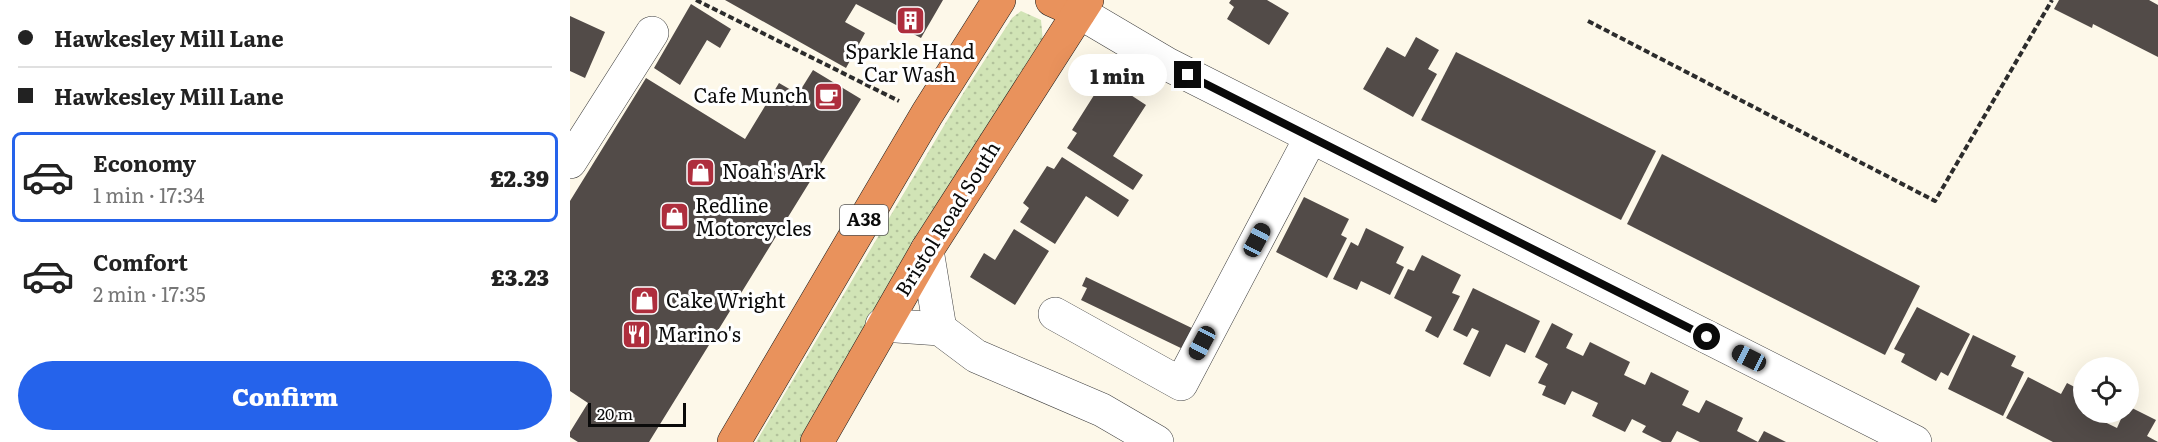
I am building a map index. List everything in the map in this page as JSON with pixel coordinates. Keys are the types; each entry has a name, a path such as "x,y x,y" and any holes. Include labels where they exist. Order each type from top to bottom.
{"highway":[{"name":"A38","path":"734,442 992,2"},
{"name":"Bristol Road South","path":"817,442 882,326 1073,4"}],"street":[{"path":"1073,4 1167,64 1915,442"},
{"path":"570,162 652,33"},
{"path":"1055,314 1180,384 1311,136"},
{"path":"927,250 940,329"},
{"path":"882,326 940,329 976,356 1102,410 1157,442"}],"path":[{"path":"696,0 927,114"},
{"path":"1588,21 1935,201 2052,0"}],"green space":[{"path":"1021,11 1041,20 1043,42 802,442 756,442 964,92 1012,18"}],"building":[{"path":"725,0 943,0 921,38 856,4 845,22 865,33 846,68"},
{"path":"1231,0 1267,0 1289,13 1269,45 1227,19 1234,7 1229,3"},
{"path":"2059,0 2149,0 2158,5 2158,57 2093,24 2092,28 2054,9"},
{"path":"691,4 731,29 720,48 707,40 680,85 654,68"},
{"path":"570,16 605,32 585,78 570,71"},
{"path":"1416,37 1439,50 1428,69 1437,74 1413,117 1363,89 1387,47 1405,57"},
{"path":"1456,52 1656,151 1621,220 1421,120"},
{"path":"813,70 861,99 649,442 578,442 570,437 570,432 588,403 570,391 570,201 646,78 745,139 779,83 798,94"},
{"path":"1111,82 1146,105 1113,156 1143,175 1133,190 1067,148 1077,133 1072,130 1096,92 1102,95"},
{"path":"1662,154 1920,286 1885,355 1627,224"},
{"path":"1062,157 1129,200 1118,217 1086,196 1055,244 1020,222 1029,208 1023,203 1047,166 1054,169"},
{"path":"1304,197 1349,219 1341,235 1347,238 1327,278 1276,252"},
{"path":"1366,228 1404,247 1396,263 1404,267 1390,295 1361,281 1357,290 1333,279 1351,242 1358,246"},
{"path":"1014,229 1049,251 1015,305 970,277 984,253 995,260"},
{"path":"1422,255 1461,275 1452,293 1460,296 1438,338 1425,331 1432,317 1394,298 1408,269 1414,271"},
{"path":"1086,277 1198,331 1187,351 1081,300 1087,288 1082,286"},
{"path":"1473,288 1540,321 1525,353 1506,344 1490,377 1463,364 1479,331 1472,328 1467,337 1453,330"},
{"path":"1917,307 1970,334 1948,376 1941,372 1936,381 1901,362 1905,354 1894,349"},
{"path":"1552,323 1573,334 1566,348 1583,356 1590,342 1630,362 1624,375 1645,385 1651,372 1689,391 1682,405 1699,413 1706,400 1743,418 1737,431 1758,442 1700,442 1677,431 1671,442 1662,442 1642,432 1646,426 1632,419 1625,432 1592,416 1598,403 1572,391 1565,405 1542,395 1546,386 1538,383 1548,364 1535,357"},
{"path":"1973,335 2016,356 2011,366 2024,372 2003,416 1948,389"},
{"path":"2028,377 2061,394 2067,383 2073,386 2073,423 2107,423 2117,428 2119,423 2139,423 2139,412 2156,420 2147,436 2158,442 2053,442 2006,418"},
{"path":"1764,431 1786,442 1758,442"}],"place":[{"name":"Sparkle Hand Car Wash","path":"910,21"},
{"name":"Cafe Munch","path":"829,96"},
{"name":"Noah's Ark","path":"701,172"},
{"name":"Redline Motorcycles","path":"674,217"},
{"name":"Cake Wright","path":"645,301"},
{"name":"Marino's","path":"636,335"}],"route":[{"path":"1188,75 1707,337"}]}
